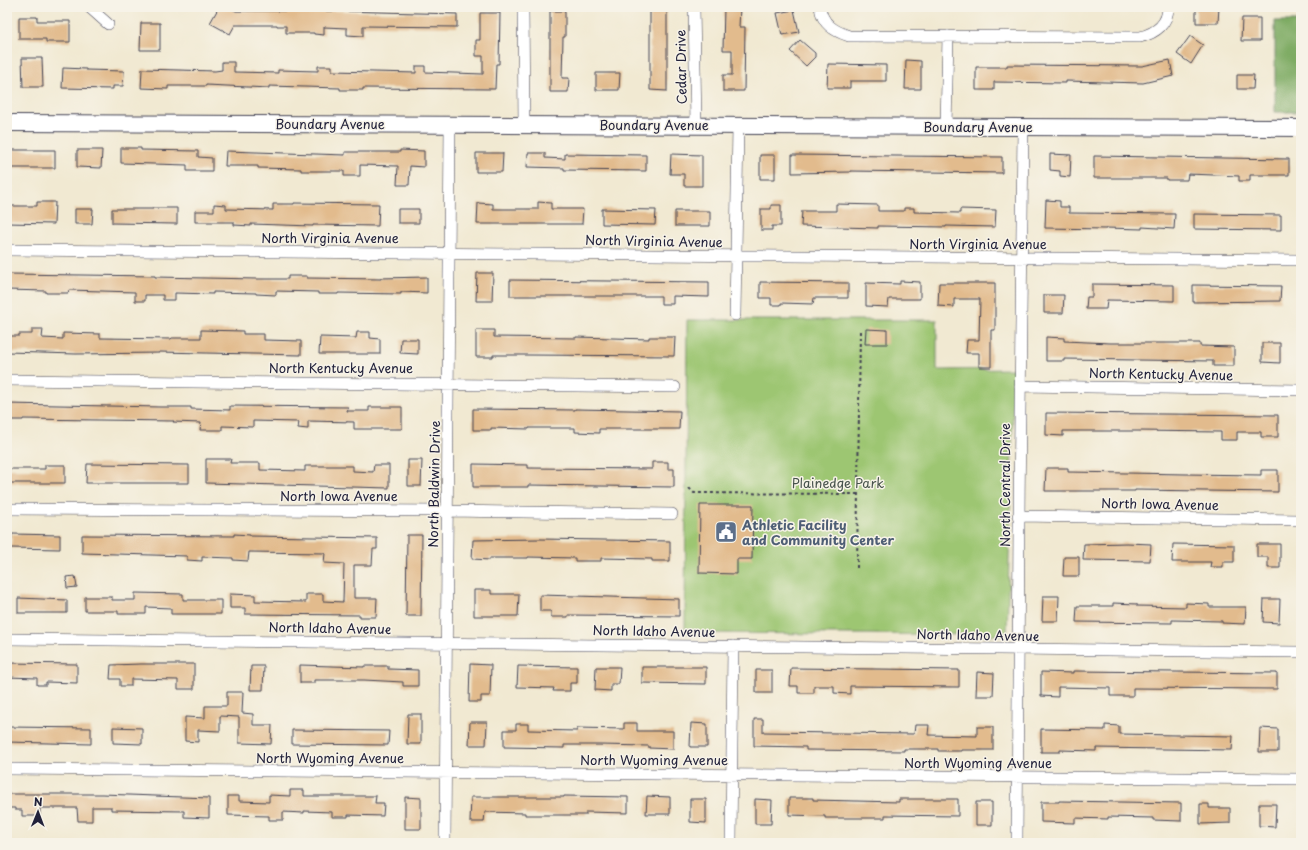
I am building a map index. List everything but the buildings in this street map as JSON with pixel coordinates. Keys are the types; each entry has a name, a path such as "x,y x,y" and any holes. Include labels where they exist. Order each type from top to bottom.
{"main road":[{"name":"Boundary Avenue","path":"7,123 1301,128"}],"street":[{"path":"89,7 108,24"},
{"path":"523,7 524,125"},
{"name":"Cedar Drive","path":"694,7 696,126"},
{"path":"820,7 824,21 835,31 849,36 1140,37 1149,35 1158,30 1165,21 1168,7"},
{"path":"946,127 948,36"},
{"name":"North Baldwin Drive","path":"445,843 450,124"},
{"path":"735,315 738,126"},
{"name":"North Central Drive","path":"1017,843 1019,649 1018,516 1023,127"},
{"name":"North Virginia Avenue","path":"7,250 1301,260"},
{"name":"North Kentucky Avenue","path":"7,380 449,383 675,387"},
{"name":"North Kentucky Avenue","path":"1020,386 1301,390"},
{"name":"North Iowa Avenue","path":"7,510 448,510 672,514"},
{"name":"North Iowa Avenue","path":"1018,516 1301,520"},
{"name":"North Idaho Avenue","path":"7,639 1301,652"},
{"path":"731,843 733,646"},
{"name":"North Wyoming Avenue","path":"7,769 1301,779"}],"path":[{"path":"857,568 860,328"},
{"path":"689,488 694,493 858,494"}],"green space":[{"path":"1275,21 1301,21 1301,112 1275,112"},
{"name":"Plainedge Park","path":"687,320 937,320 937,370 1014,369 1007,635 685,633"}],"place":[{"name":"Athletic Facility and Community Center","path":"726,532"}]}
